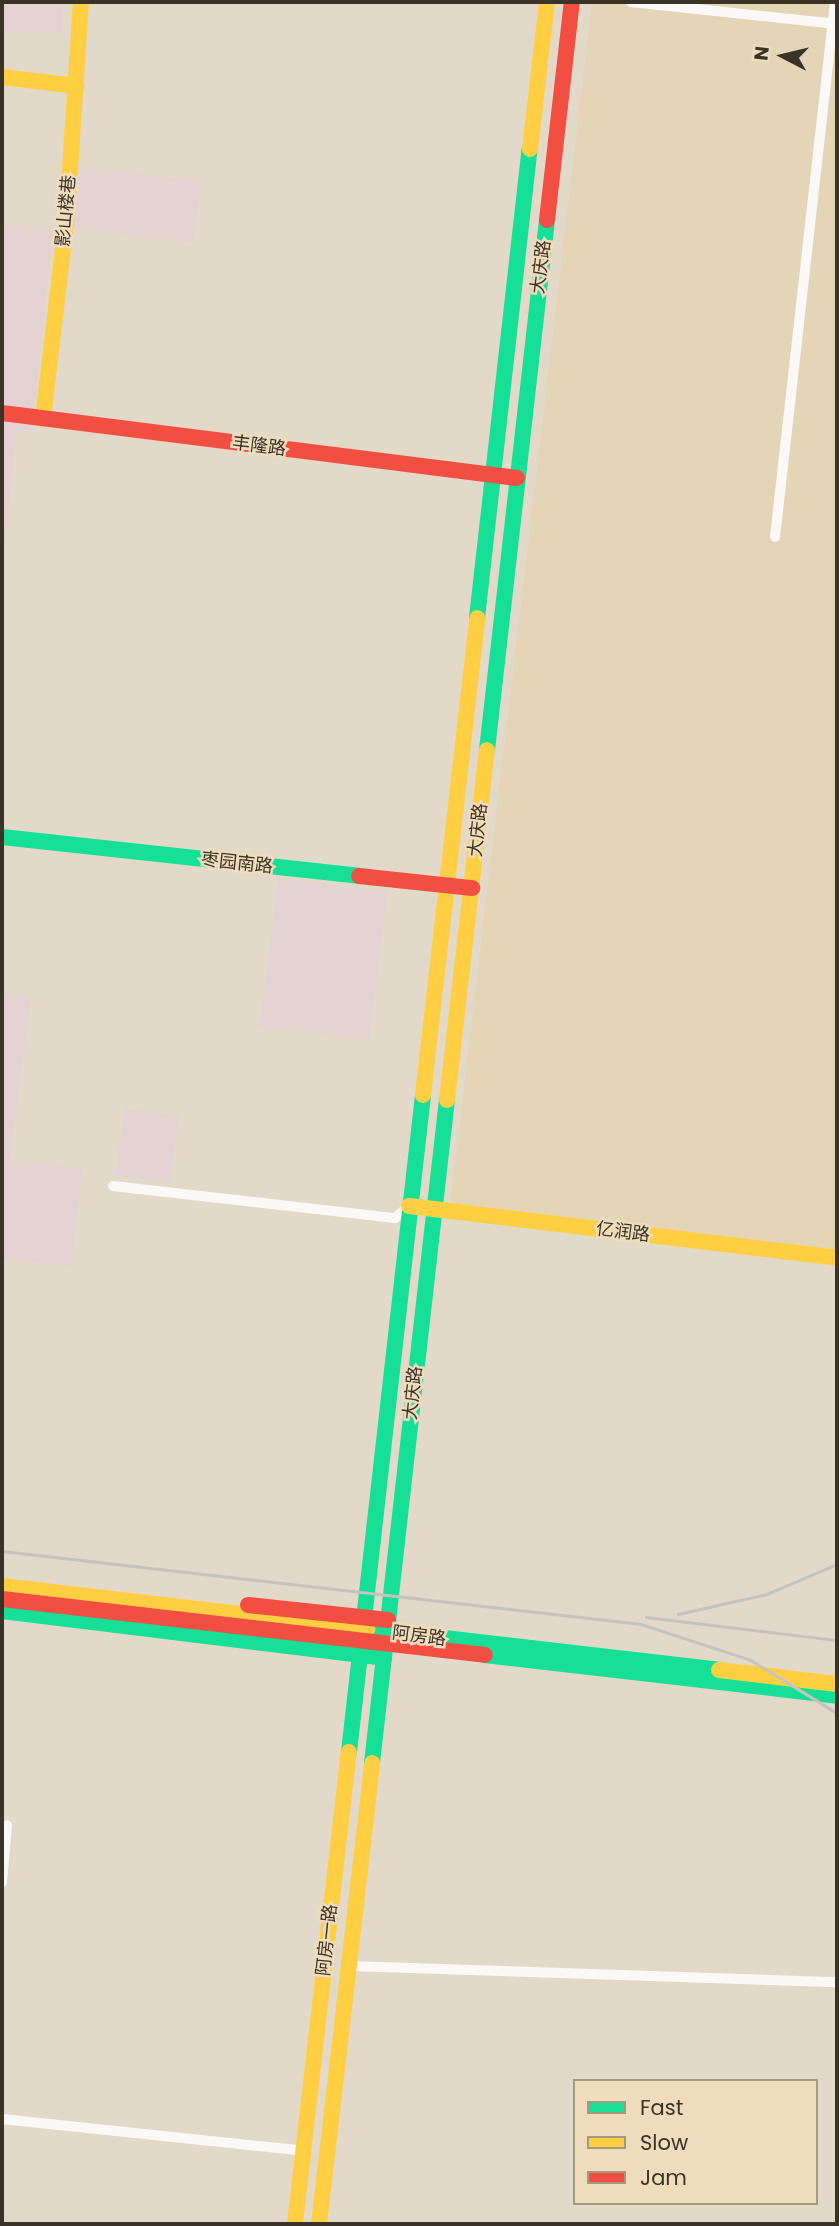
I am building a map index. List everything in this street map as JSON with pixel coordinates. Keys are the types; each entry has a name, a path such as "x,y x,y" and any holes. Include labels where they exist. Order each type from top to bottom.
{"main road":[{"name":"影山楼巷","path":"43,418 67,216 81,2"},
{"name":"大庆路","path":"360,1655 491,475 547,2"},
{"name":"大庆路","path":"384,1658 572,2"},
{"path":"2,77 76,86"},
{"name":"丰隆路","path":"2,413 517,478"},
{"name":"枣园南路","path":"2,837 472,888"},
{"name":"亿润路","path":"409,1206 837,1258"},
{"name":"阿房路","path":"2,1577 388,1620"},
{"name":"阿房路","path":"2,1586 837,1684"},
{"name":"阿房路","path":"2,1599 837,1696"},
{"name":"阿房路","path":"2,1611 384,1658"},
{"name":"阿房一路","path":"295,2224 360,1655"},
{"name":"阿房一路","path":"319,2224 384,1658"},
{"path":"314,2060 338,2063"},
{"path":"309,2100 333,2102"}],"street":[{"path":"631,2 835,24"},
{"path":"775,537 835,24 835,2"},
{"path":"113,1186 395,1219 409,1206"},
{"path":"2,1882 7,1825"},
{"path":"349,1966 837,1982"},
{"path":"2,2119 304,2151"}],"shaded area":[{"path":"3,2 63,2 63,32 3,32"},
{"path":"592,2 837,2 837,1250 450,1206"},
{"path":"80,167 201,182 194,242 73,228"},
{"path":"2,224 53,231 32,432 17,431 2,570"},
{"path":"278,879 387,892 369,1039 260,1026"},
{"path":"2,993 31,997 10,1160 82,1169 71,1266 2,1258"},
{"path":"124,1109 179,1116 170,1182 116,1176"}],"railway":[{"path":"2,1551 641,1624 751,1660 837,1713"},
{"path":"678,1614 767,1594 837,1564"},
{"path":"646,1617 837,1640"}],"traffic: fast":[{"path":"477,618 530,149"},
{"path":"487,750 547,220"},
{"path":"2,837 359,876"},
{"path":"349,1752 423,1095"},
{"path":"372,1763 447,1100"},
{"path":"2,1611 384,1658"},
{"path":"367,1629 719,1670"},
{"path":"485,1655 837,1696"}],"traffic: slow":[{"path":"43,419 67,216 81,2"},
{"path":"530,149 547,2"},
{"path":"2,77 76,86"},
{"path":"423,1095 477,618"},
{"path":"447,1100 487,750"},
{"path":"409,1206 837,1258"},
{"path":"2,1586 367,1629"},
{"path":"719,1670 837,1684"},
{"path":"295,2224 349,1752"},
{"path":"319,2224 372,1763"}],"traffic: jam":[{"path":"547,220 572,2"},
{"path":"2,413 517,478"},
{"path":"359,876 472,888"},
{"path":"2,1599 485,1655"},
{"path":"248,1605 388,1620"}]}
